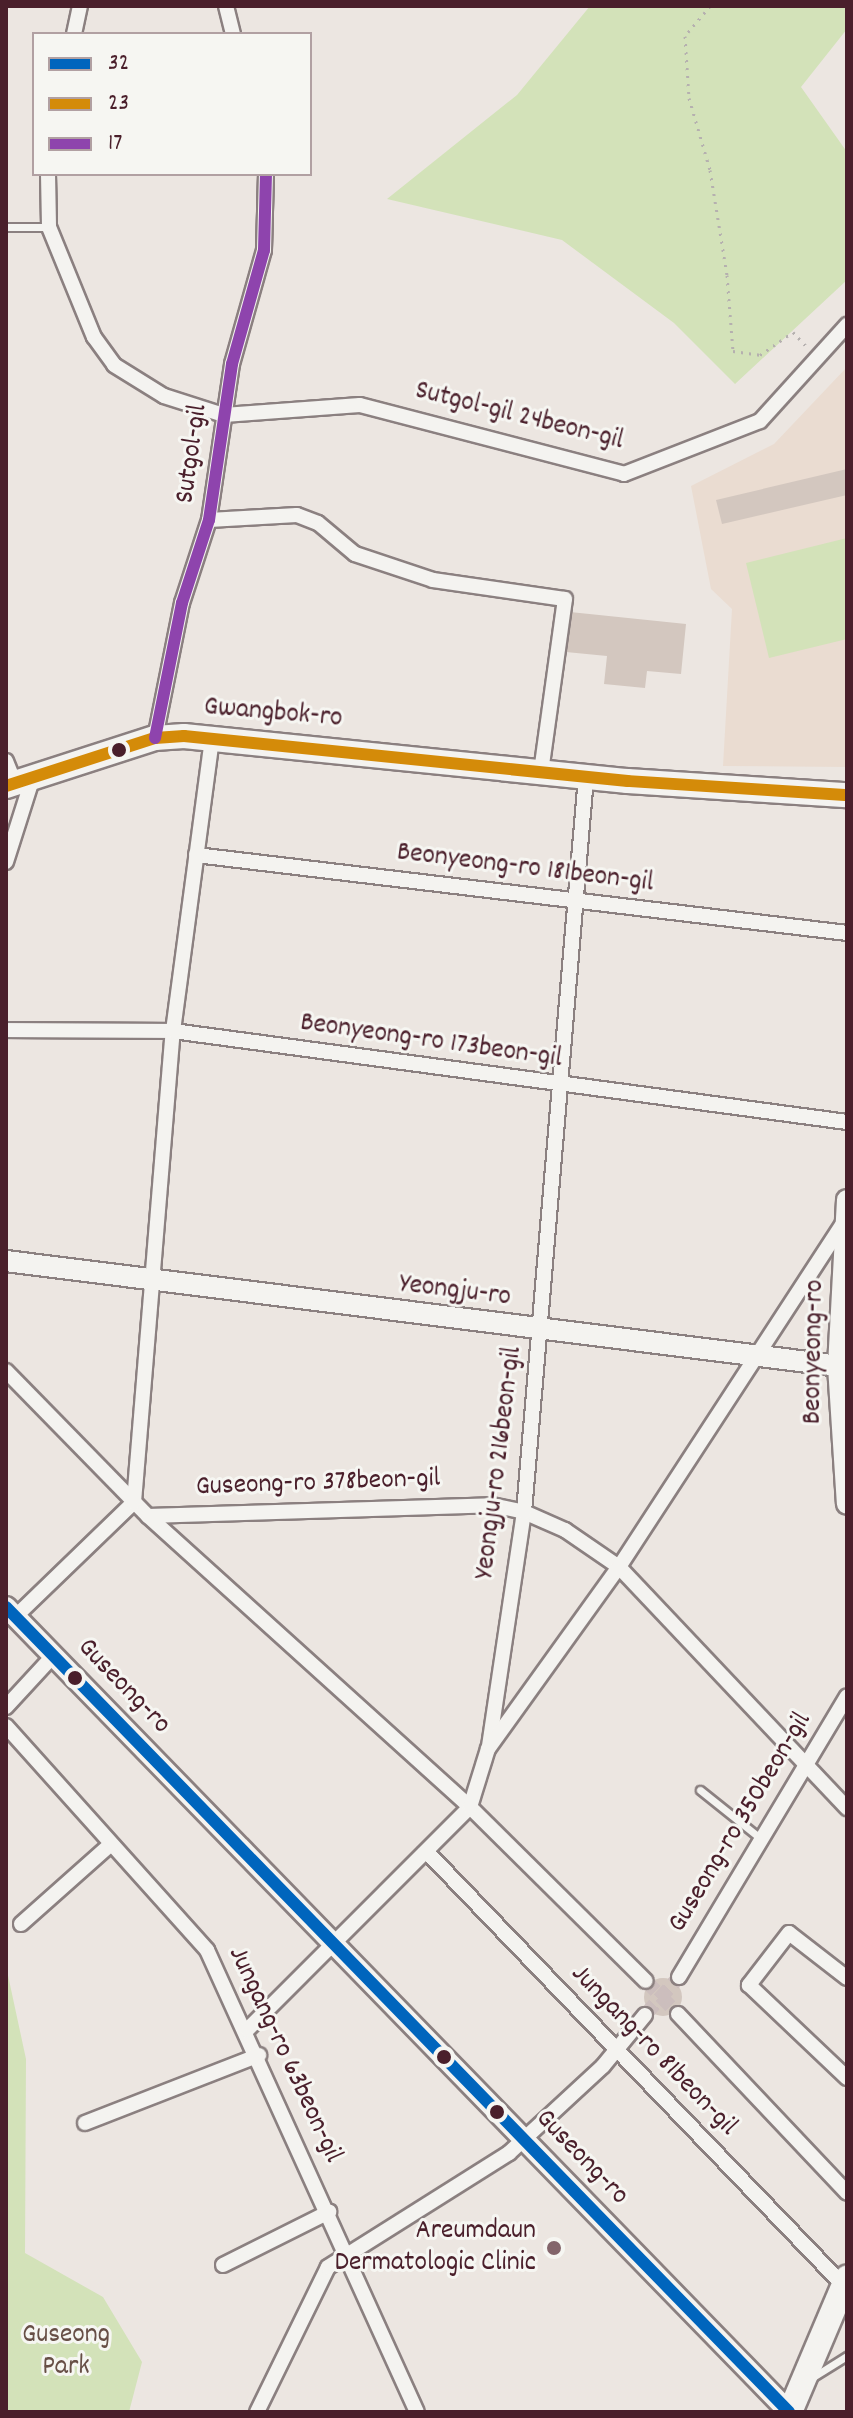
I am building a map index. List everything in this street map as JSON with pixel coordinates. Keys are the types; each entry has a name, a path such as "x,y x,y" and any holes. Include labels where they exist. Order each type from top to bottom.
{"main road":[{"name":"Gwangbok-ro","path":"15,777 155,738 212,738 586,776 847,795"},
{"path":"790,2412 805,2383 845,2282"}],"street":[{"path":"74,32 80,6"},
{"path":"226,6 232,32"},
{"path":"48,176 49,227 94,337 114,365 164,396 224,415"},
{"name":"Sutgol-gil","path":"155,738 182,603 209,520 224,415 264,250 266,176"},
{"name":"Sutgol-gil 24beon-gil","path":"224,415 360,405 624,474 760,421 847,325"},
{"path":"209,520 297,515 318,523 355,554 433,580 565,599 541,771"},
{"path":"11,1612 134,1502 149,1280 173,1031 212,738"},
{"name":"Yeongju-ro 216beon-gil","path":"488,1749 524,1512 586,776"},
{"path":"6,862 15,777"},
{"name":"Beonyeong-ro 181beon-gil","path":"196,855 847,933"},
{"name":"Beonyeong-ro 173beon-gil","path":"6,1030 173,1031 561,1087 847,1122"},
{"name":"Beonyeong-ro","path":"847,1200 842,1366 847,1504"},
{"path":"247,2030 470,1807 488,1749 619,1567 846,1218"},
{"name":"Yeongju-ro","path":"6,1261 541,1331 842,1366"},
{"path":"6,1371 148,1516 470,1807 646,1981"},
{"name":"Guseong-ro 378beon-gil","path":"148,1516 492,1505 524,1512 565,1530 619,1567 808,1763 847,1808"},
{"name":"Guseong-ro","path":"11,1612 790,2412"},
{"path":"6,1707 53,1656"},
{"name":"Guseong-ro 350beon-gil","path":"679,1977 847,1696"},
{"name":"Jungang-ro 63beon-gil","path":"6,1726 207,1950 259,2055 417,2412"},
{"path":"21,1924 111,1844"},
{"name":"Jungang-ro 81beon-gil","path":"426,1851 615,2052 845,2282"},
{"path":"847,1978 789,1933 749,1985 847,2078"},
{"path":"678,2014 847,2193"},
{"path":"257,2412 328,2267 524,2140 615,2052 645,2015"},
{"path":"85,2123 259,2055"},
{"path":"223,2265 329,2212"}],"lane":[{"path":"6,227 49,227"},
{"path":"700,1790 760,1838"},
{"path":"805,2383 847,2356"}],"path":[{"path":"710,6 685,36 689,98 710,170 733,351 760,355 793,332 817,357"}],"shaded area":[{"path":"847,367 847,767 723,766 732,609 711,589 691,486 774,444"}],"green space":[{"path":"590,6 847,6 847,29 801,87 847,152 847,280 735,384 674,323 562,240 387,199 517,95"},
{"path":"847,538 847,639 769,658 746,563"},
{"name":"Guseong Park","path":"6,1966 26,2059 25,2253 103,2297 142,2362 129,2412 6,2412"}],"building":[{"path":"847,469 847,495 722,524 716,500"},
{"path":"570,612 686,624 681,674 647,671 645,688 604,684 607,656 566,652"},
{"path":"663,1978 676,1984 682,1997 676,2010 663,2016 650,2010 644,1997 650,1984"}],"tunnel":[{"path":"645,2015 679,1977"},
{"path":"646,1981 678,2014"}],"transit line":[{"name":"17","path":"155,738 182,603 209,520 232,364 264,250 266,176"},
{"name":"23","path":"6,786 155,738 184,736 628,781 847,795"},
{"name":"32","path":"6,1607 789,2412"}],"place":[{"name":"Areumdaun Dermatologic Clinic","path":"554,2248"}]}
